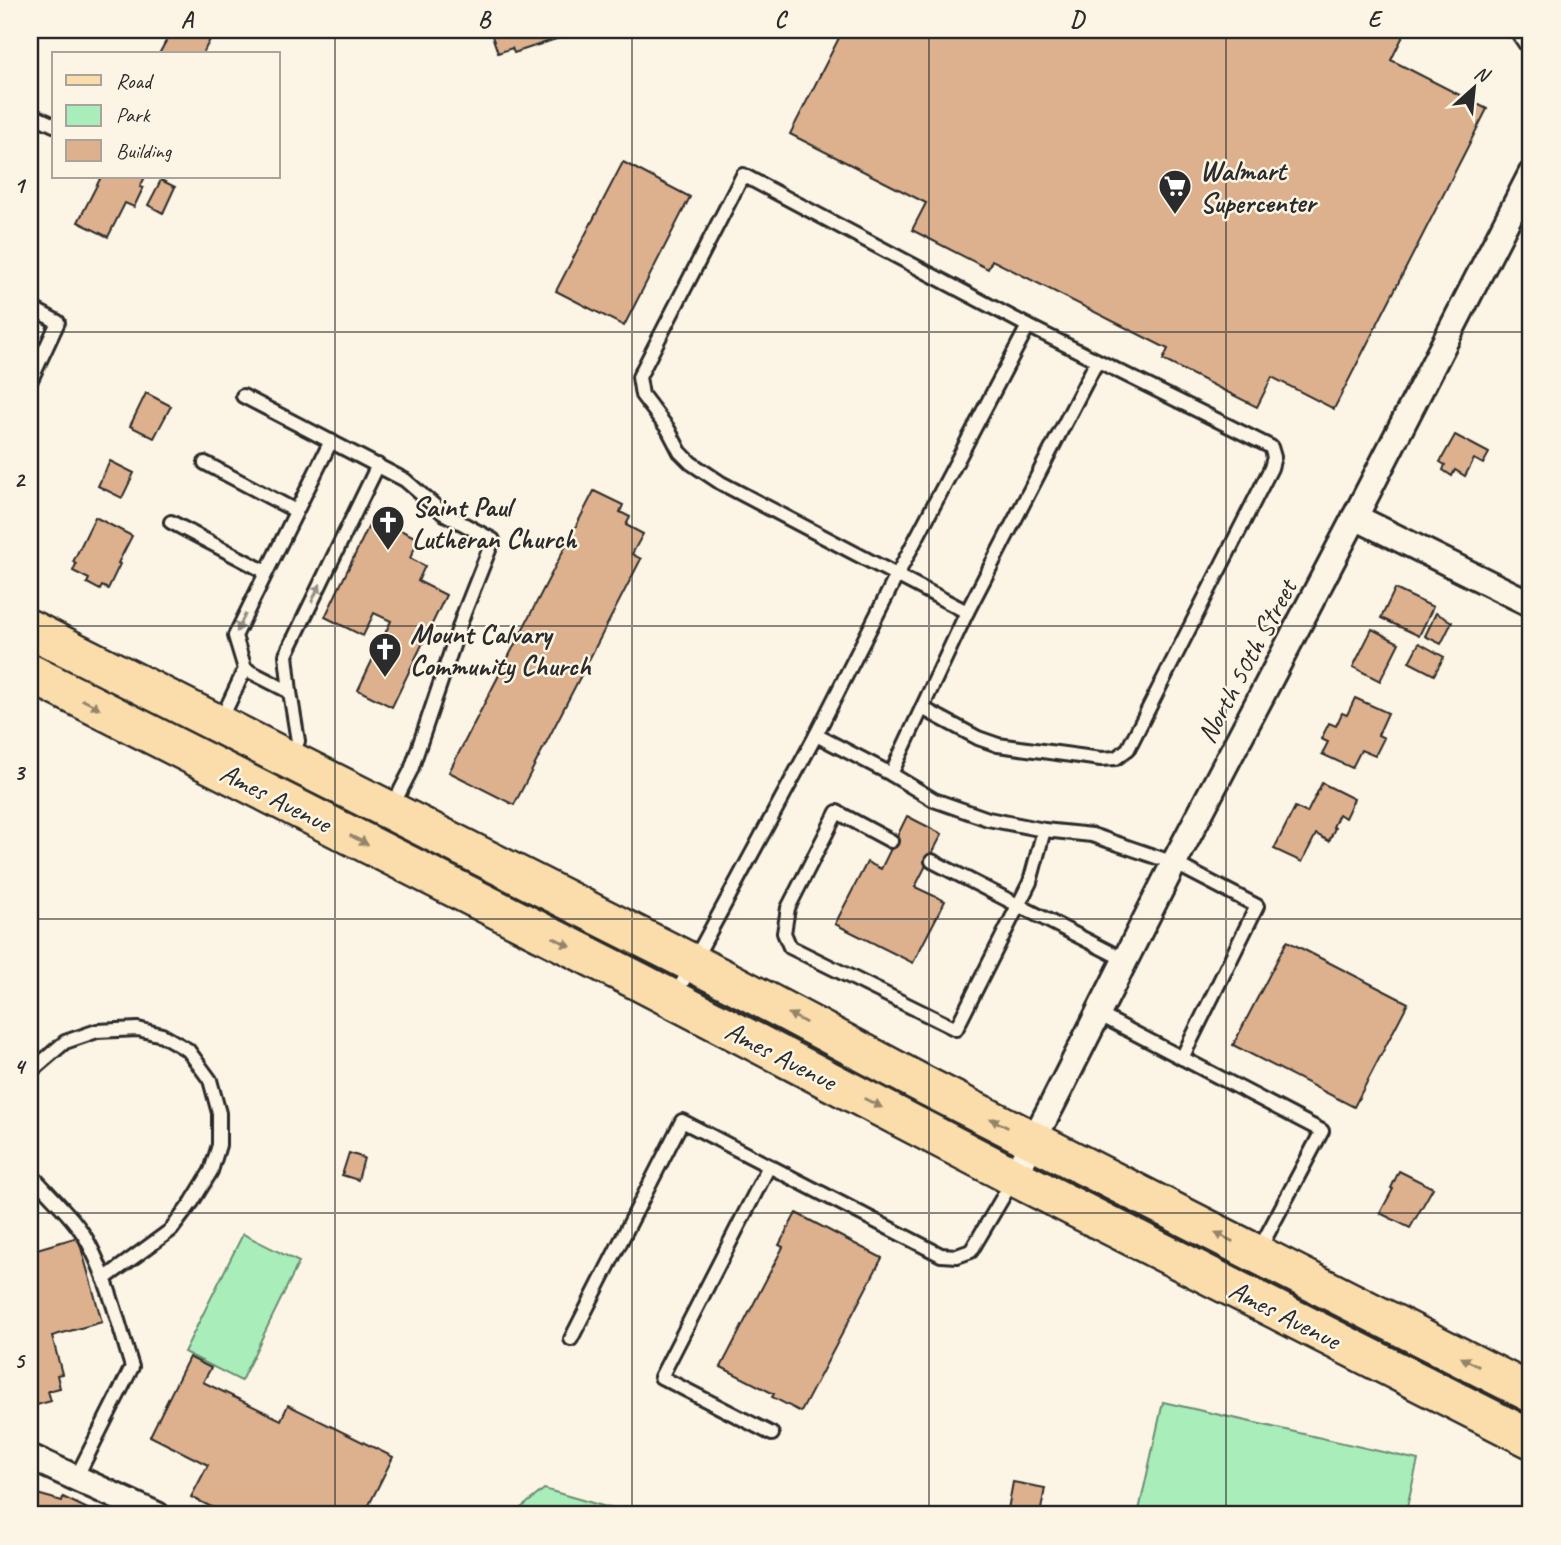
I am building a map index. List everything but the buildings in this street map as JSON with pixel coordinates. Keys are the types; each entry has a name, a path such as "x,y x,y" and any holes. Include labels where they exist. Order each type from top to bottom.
{"main road":[{"name":"Ames Avenue","path":"30,629 231,748 673,1000 1014,1177 1531,1439"},
{"name":"Ames Avenue","path":"30,673 231,748 289,760 692,963 928,1087 1531,1393"}],"street":[{"name":"North 50th Street","path":"1014,1177 1531,174"},
{"path":"1355,517 1531,604"},
{"path":"30,1457 157,1515"}],"lane":[{"path":"1516,30 1531,52"},
{"path":"30,114 52,124"},
{"path":"922,708 978,738 998,745 1101,759 1116,758 1128,749 1271,468 1274,457 1270,447 1028,326 743,176 639,377 642,395 668,429 680,452 691,463 721,483 967,612"},
{"path":"30,307 58,322 30,382"},
{"path":"673,1000 816,734 1028,326"},
{"path":"891,774 967,612 1097,361"},
{"path":"243,396 405,480 443,513 493,540 464,613 411,771 391,810"},
{"path":"231,748 245,669 234,636 331,441"},
{"path":"205,463 296,511"},
{"path":"289,760 298,741 286,655 377,465"},
{"path":"171,522 266,572"},
{"path":"245,669 290,692"},
{"path":"816,734 934,800 988,819 1044,830 1092,835 1174,863 1257,906 1182,1058"},
{"path":"891,841 837,812 789,908 784,933 790,947 956,1029 1030,882 1044,830"},
{"path":"932,861 1125,960"},
{"path":"1098,1014 1322,1131 1257,1253"},
{"path":"30,1072 65,1042 97,1031 138,1029 162,1035 188,1050 210,1080 219,1113 219,1145 211,1171 171,1230 104,1279"},
{"path":"571,1339 682,1121 941,1255 957,1256 971,1251 1014,1177"},
{"path":"769,1166 662,1377 772,1434"},
{"path":"30,1173 89,1242 104,1279 132,1367 76,1478"}],"green space":[{"path":"243,1234 299,1262 241,1381 184,1352"},
{"path":"1163,1402 1418,1460 1405,1515 1138,1515"},
{"path":"544,1489 634,1515 515,1515"}],"place":[{"name":"Walmart Supercenter","path":"1175,216"},
{"name":"Saint Paul Lutheran Church","path":"388,552"},
{"name":"Mount Calvary Community Church","path":"385,679"}]}
